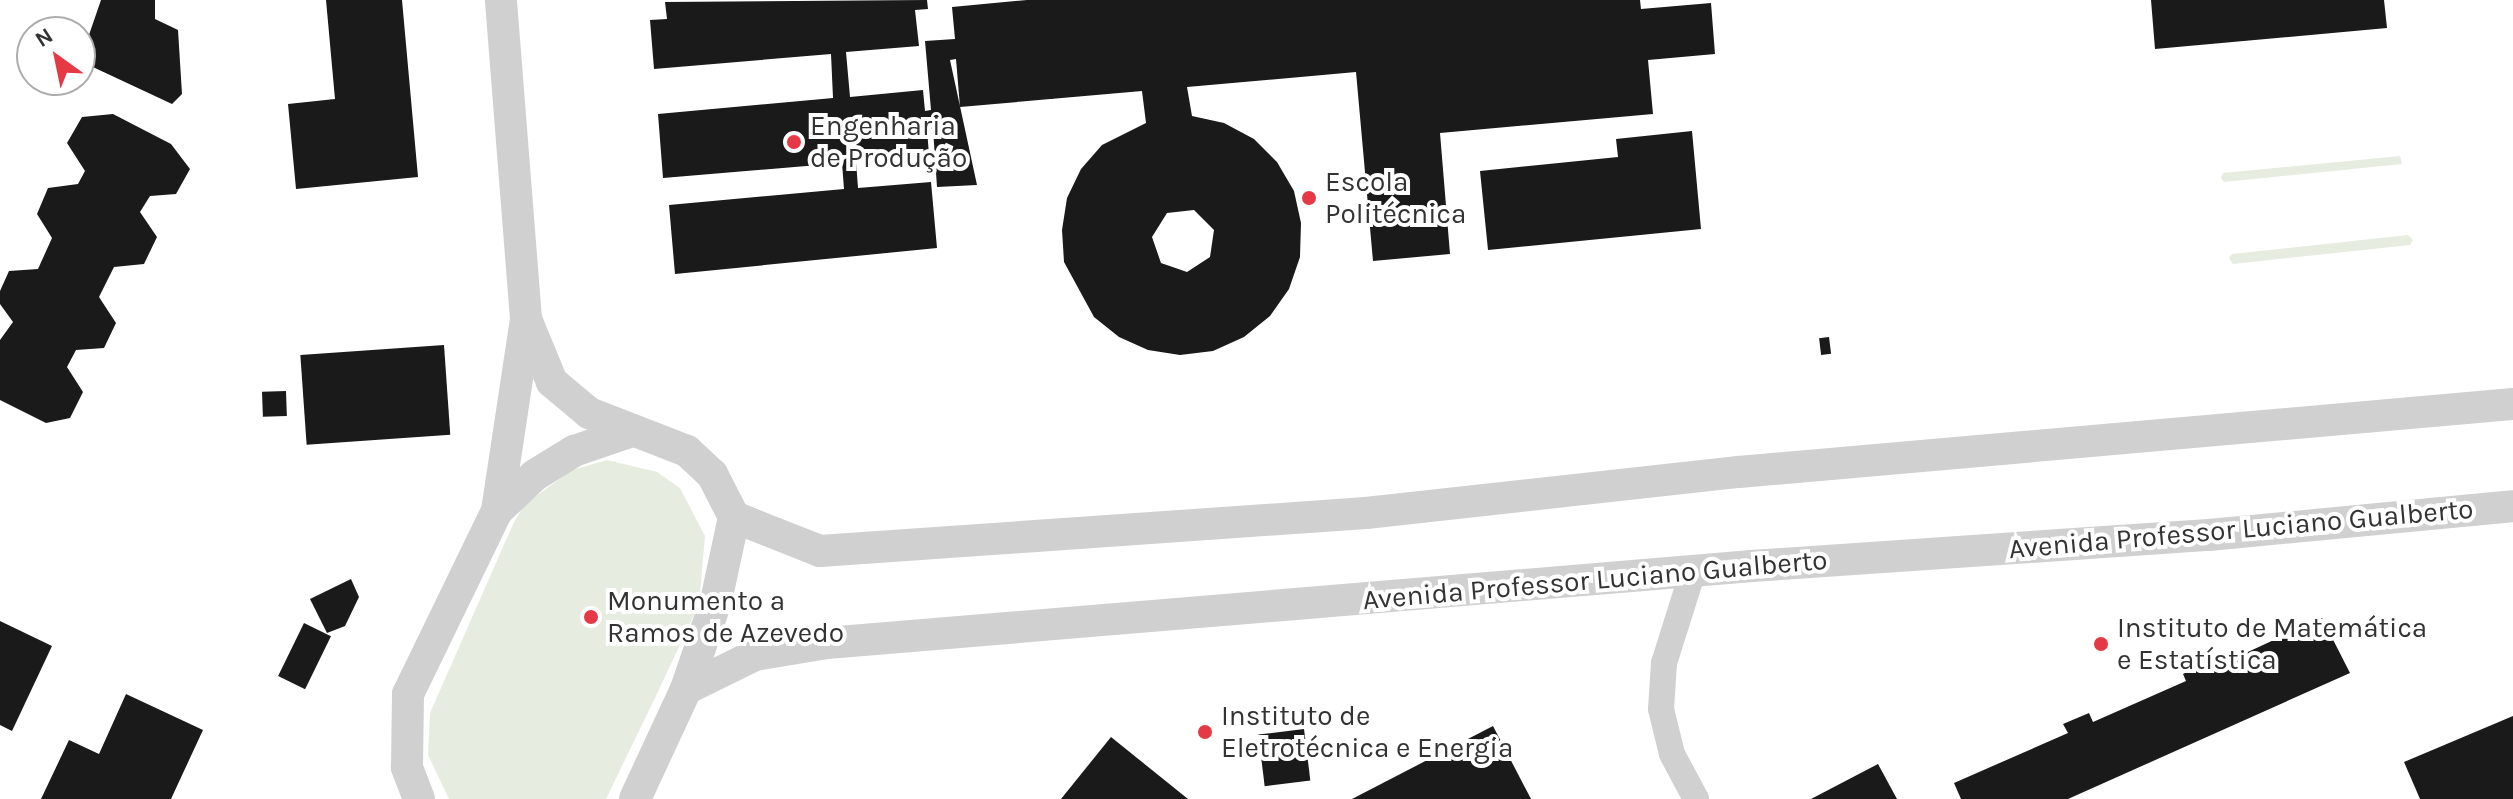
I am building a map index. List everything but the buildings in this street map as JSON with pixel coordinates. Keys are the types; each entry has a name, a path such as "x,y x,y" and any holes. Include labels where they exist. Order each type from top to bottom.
{"street":[{"path":"419,799 407,767 408,694 497,511 526,319 501,0"},
{"path":"526,319 552,382 589,413 629,432 687,451 712,474 734,517 716,601 686,689 635,799"},
{"path":"734,517 820,551 1366,513 1739,472 2513,404"},
{"path":"497,511 548,467 629,432"},
{"name":"Avenida Professor Luciano Gualberto","path":"686,689 755,655 827,643 1693,571 2209,535 2513,506"},
{"path":"1693,571 1664,663 1661,709 1672,754 1696,799"}],"shaded area":[{"path":"2400,156 2402,164 2224,182 2221,178 2223,173"},
{"path":"2408,235 2413,240 2410,245 2233,264 2229,258 2232,254"},
{"path":"607,460 657,472 680,488 705,536 699,604 606,799 449,799 428,755 430,713 514,522 525,504 572,470"}],"place":[{"name":"Engenharia de Produção","path":"794,142"},
{"name":"Escola Politécnica","path":"1309,198"},
{"name":"Monumento a Ramos de Azevedo","path":"591,617"},
{"name":"Instituto de Matemática e Estatística","path":"2101,644"},
{"name":"Instituto de Eletrotécnica e Energia","path":"1205,732"}]}
